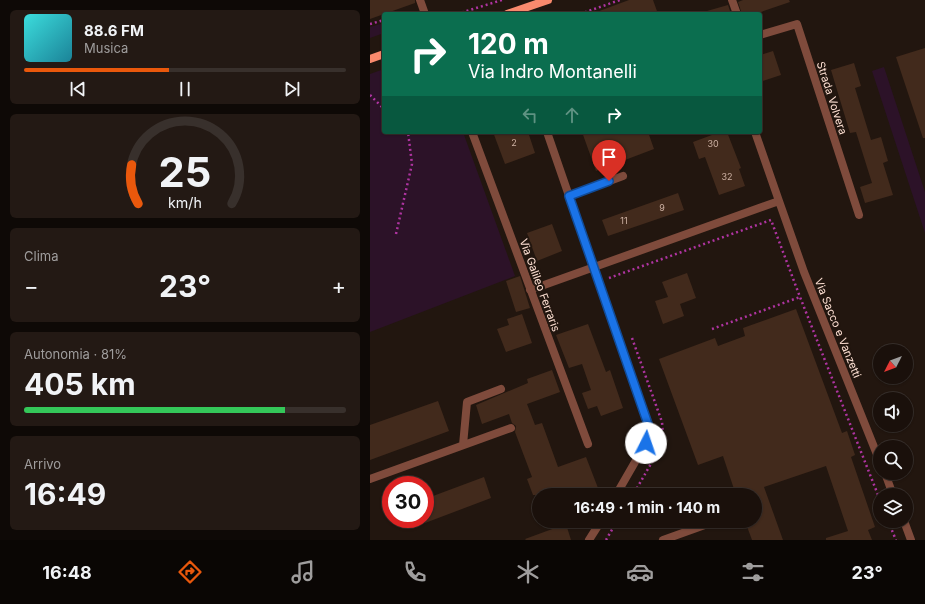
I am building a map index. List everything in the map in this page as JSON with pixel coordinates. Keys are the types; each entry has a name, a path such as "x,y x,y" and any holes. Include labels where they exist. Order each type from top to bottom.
{"street":[{"path":"420,0 423,12"},
{"path":"513,12 548,0"},
{"path":"732,0 736,12"},
{"name":"Strada Volvera","path":"762,34 797,24 859,215"},
{"path":"370,59 382,55"},
{"name":"Via Galileo Ferraris","path":"473,134 588,444"},
{"path":"548,134 648,424 646,443 620,488"},
{"name":"Via Sacco e Vanzetti","path":"756,134 804,272 873,444"},
{"path":"569,196 623,176"},
{"path":"530,290 779,201"},
{"path":"463,445 467,402 501,389"},
{"path":"370,479 511,428"},
{"path":"589,540 597,528"},
{"path":"663,540 696,528"},
{"path":"907,528 912,540"}],"path":[{"path":"463,12 502,0"},
{"path":"586,12 620,0"},
{"path":"370,24 382,21"},
{"path":"370,95 382,107"},
{"path":"396,234 412,164 408,134"},
{"path":"609,278 771,220 875,488"},
{"path":"712,329 800,297"},
{"path":"606,540 613,528"},
{"path":"891,528 896,540"}],"shaded area":[{"path":"382,24 382,34 370,38 370,27"},
{"path":"884,67 925,192 925,233 872,71"},
{"path":"382,70 382,134 464,134 515,276 370,332 370,74"}],"building":[{"path":"370,0 415,0 415,3 390,12 382,12 382,15 370,19"},
{"path":"629,0 653,0 657,12 597,12"},
{"path":"743,0 789,0 790,2 761,12 741,12 738,2"},
{"path":"728,5 730,12 707,12"},
{"path":"925,48 925,138 923,138 896,57"},
{"path":"773,51 781,75 762,81 762,54"},
{"path":"854,63 861,86 855,88 871,140 881,137 888,161 883,163 893,195 865,203 860,187 872,183 856,132 850,133 831,70"},
{"path":"494,134 529,134 535,153 505,164"},
{"path":"583,134 649,134 654,149 596,171"},
{"path":"715,134 728,134 741,168 739,169 745,186 719,195 705,157 699,159 693,142"},
{"path":"678,193 684,210 608,236 602,220"},
{"path":"552,224 562,251 537,261 527,233"},
{"path":"687,273 696,298 680,304 684,316 663,324 655,301 668,297 662,282"},
{"path":"520,276 530,308 516,312 506,281"},
{"path":"796,309 842,433 847,431 855,455 851,457 873,521 873,528 868,530 872,540 826,540 826,538 848,531 826,466 764,487 783,540 752,540 748,528 762,528 762,488 734,488 723,456 698,465 659,359 715,338 718,346 745,336 743,328"},
{"path":"522,314 532,343 506,352 497,329 509,325 507,319"},
{"path":"588,324 606,372 610,370 623,408 601,416 597,406 588,409 582,393 591,390 582,364 569,368 556,335"},
{"path":"552,370 560,392 527,404 535,425 542,423 558,467 586,457 598,488 532,488 532,492 527,479 532,477 515,432 516,426 512,423 509,414 482,424 476,405 528,383 527,379"},
{"path":"438,401 449,431 370,460 370,425"},
{"path":"484,477 491,498 434,520 434,496"},
{"path":"555,528 567,528 571,540 526,540 525,539"}],"route":[{"path":"609,181 569,196 648,424 646,443"}]}
